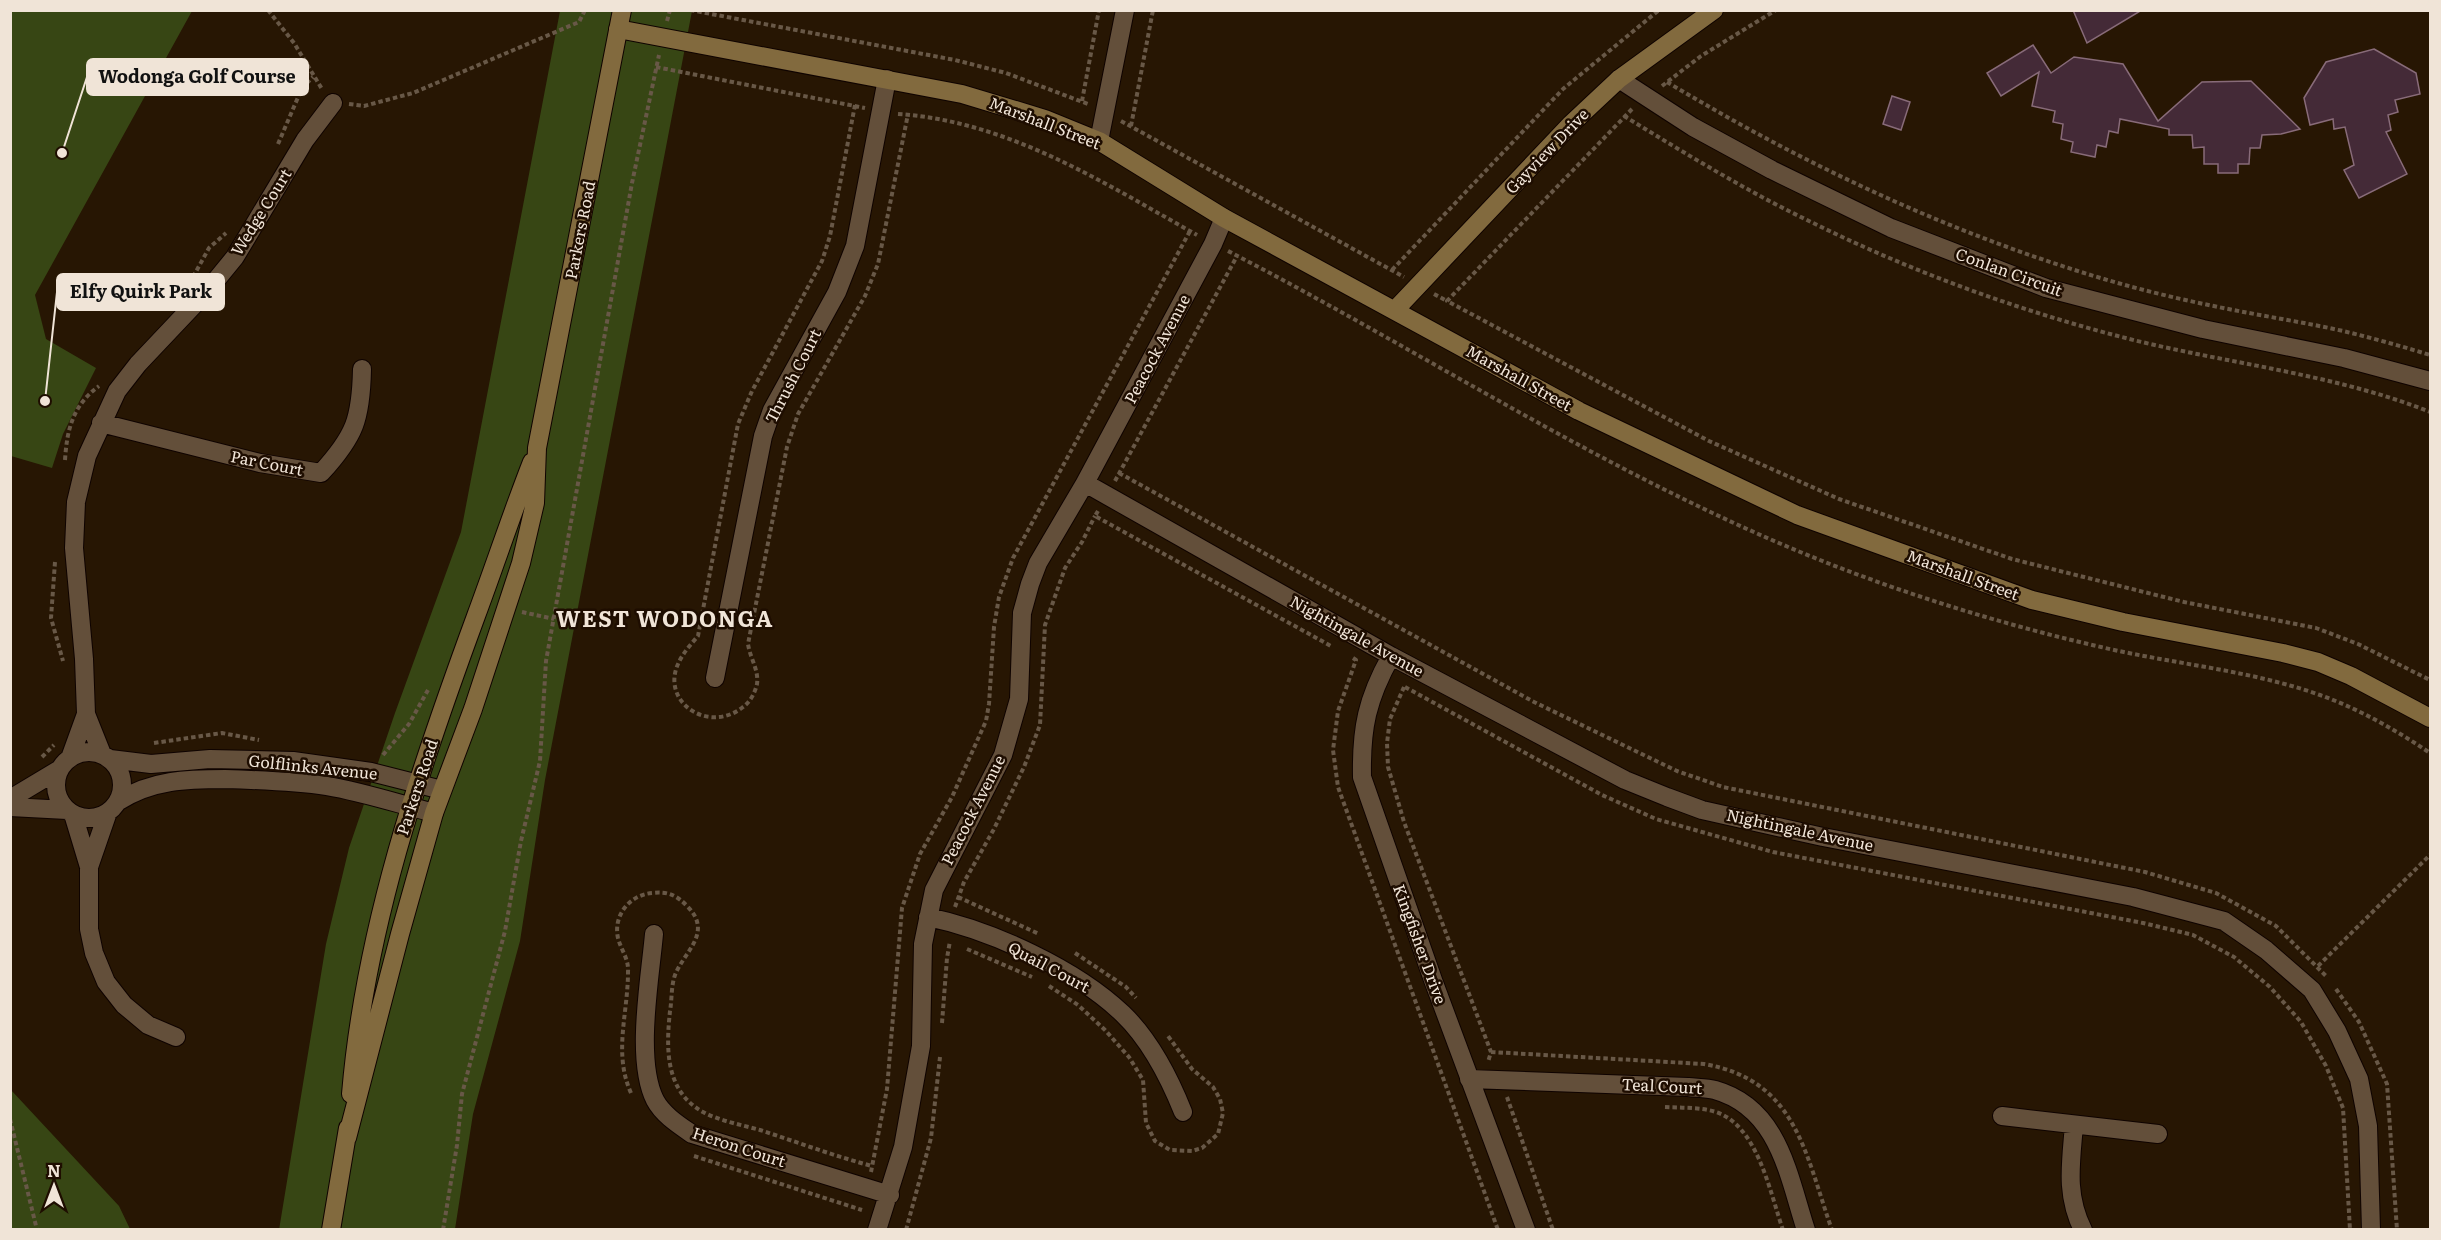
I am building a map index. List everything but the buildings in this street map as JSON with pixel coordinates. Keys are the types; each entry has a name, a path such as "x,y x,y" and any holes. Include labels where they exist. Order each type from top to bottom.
{"street":[{"path":"1099,141 1125,10"},
{"name":"Gayview Drive","path":"1395,310 1571,124 1619,79 1714,10"},
{"name":"Marshall Street","path":"620,20 663,37 962,94 1045,119 1099,141 1224,218 1579,411 1797,515 2032,600 2123,622 2318,662 2351,676 2430,718"},
{"name":"Parkers Road","path":"347,1138 353,1068 376,929 417,783 537,448 620,20"},
{"name":"Thrush Court","path":"715,678 763,436 772,410 837,292 852,254 887,79"},
{"name":"Conlan Circuit","path":"1619,79 1693,127 1772,171 1891,228 2046,288 2203,329 2344,358 2430,381"},
{"name":"Wedge Court","path":"106,757 86,714 84,658 74,548 76,513 87,456 117,392 138,364 208,290 235,257 305,140 333,103"},
{"name":"Peacock Avenue","path":"877,1230 890,1195 903,1147 921,1046 923,944 934,890 1003,755 1019,699 1018,653 1022,612 1030,584 1038,563 1085,483 1213,244 1224,218"},
{"name":"Par Court","path":"101,423 260,463 321,473 339,453 355,428 361,400 362,369"},
{"name":"Parkers Road","path":"331,1230 347,1138 434,813 473,709 521,563 535,504 537,448"},
{"name":"Nightingale Avenue","path":"1085,483 1391,656 1625,780 1702,810 1823,837 2133,897 2224,921 2266,950 2312,990 2337,1031 2359,1079 2368,1126 2371,1230"},
{"name":"Kingfisher Drive","path":"1391,656 1366,713 1362,744 1362,777 1469,1079 1526,1230"},
{"name":"Wedge Court","path":"65,763 86,714"},
{"path":"10,799 80,753 91,752 106,757 118,768 122,778 122,790 113,806 89,867"},
{"name":"Golflinks Avenue","path":"106,757 150,764 210,759 293,761 371,772 442,790"},
{"path":"65,763 56,780 56,791 60,801 70,812 89,867 89,929 93,954 106,982 124,1005 148,1025 176,1037"},
{"name":"Golflinks Avenue","path":"113,806 135,791 169,781 249,780 291,781 329,786 434,813"},
{"path":"10,807 70,812 85,818 97,817 113,806"},
{"name":"Quail Court","path":"928,917 954,922 1017,948 1080,980 1124,1015 1150,1048 1169,1077 1183,1112"},
{"name":"Heron Court","path":"654,934 645,1043 648,1071 655,1100 672,1120 692,1134 890,1195"},
{"name":"Teal Court","path":"1469,1079 1498,1078 1688,1087 1714,1090 1741,1101 1760,1116 1778,1146 1806,1230"},
{"path":"2002,1116 2158,1134"},
{"path":"2074,1125 2069,1182 2074,1212 2083,1230"}],"path":[{"path":"268,10 294,43 313,77 333,103 364,106 413,93 579,22 585,10"},
{"path":"443,1230 457,1145 462,1094 505,931 521,841 540,761 546,661 632,183 670,10"},
{"path":"1082,101 1099,10"},
{"path":"1131,126 1152,10"},
{"path":"1392,270 1563,89 1659,10"},
{"path":"1776,10 1701,56 1612,127 1447,301 1709,441 1839,499 2012,560 2184,602 2316,628 2358,644 2430,680"},
{"path":"278,146 302,88 313,77"},
{"path":"1667,82 1732,121 1798,156 1875,194 1977,237 2105,279 2238,311 2343,331 2430,355"},
{"path":"191,280 209,248 231,227"},
{"path":"859,1219 887,1089 902,908 920,854 952,797 986,721 994,627 1005,578 1034,519 1190,231"},
{"path":"942,1030 946,958 956,902 964,882 994,829 1024,767 1040,724 1045,625 1065,568 1082,542 1237,256"},
{"path":"64,466 67,437 77,407 86,395 103,383"},
{"path":"1119,473 1534,702 1677,771 1723,788 2145,872 2216,893 2276,926 2318,966 2359,1022 2387,1084 2397,1230"},
{"path":"1095,516 1336,649"},
{"path":"56,557 51,618 64,670"},
{"path":"507,608 554,620"},
{"path":"1346,654 1602,795 1656,819 1773,852 2143,923 2193,935 2234,957 2270,987 2301,1022 2326,1066 2343,1108 2350,1230"},
{"path":"1356,660 1338,711 1333,750 1338,787 1498,1230"},
{"path":"374,758 386,754 409,723 431,684"},
{"path":"1405,687 1390,719 1387,743 1388,767 1404,822 1491,1052 1488,1064 1498,1078 1507,1099 1553,1230"},
{"path":"146,744 222,733 264,741"},
{"path":"35,765 56,744"},
{"path":"2318,966 2430,855"},
{"path":"634,1101 626,1082 621,1056 628,964 618,936 618,923 623,908 637,897 648,893 669,893 680,898 695,915 697,931 695,940 675,976 671,1002 667,1044 669,1063 680,1091 704,1112 872,1166"},
{"path":"906,1230 932,1138 940,1053"},
{"path":"1507,1099 1519,1099"},
{"path":"1658,1107 1706,1110 1723,1115 1740,1128 1755,1150 1783,1230"},
{"path":"10,1119 37,1230"},
{"path":"692,1155 862,1210"}],"green space":[{"path":"10,11 192,11 35,295 46,339 96,368 63,434 52,468 11,456"},
{"path":"560,11 692,11 545,780 520,941 473,1114 455,1229 279,1230 326,944 349,848 461,532"},
{"path":"11,1090 119,1206 130,1229 11,1229"}],"place":[{"name":"Wodonga Golf Course","path":"62,153"},
{"name":"Elfy Quirk Park","path":"45,401"}],"district":[{"name":"WEST WODONGA","path":"665,619"}]}
